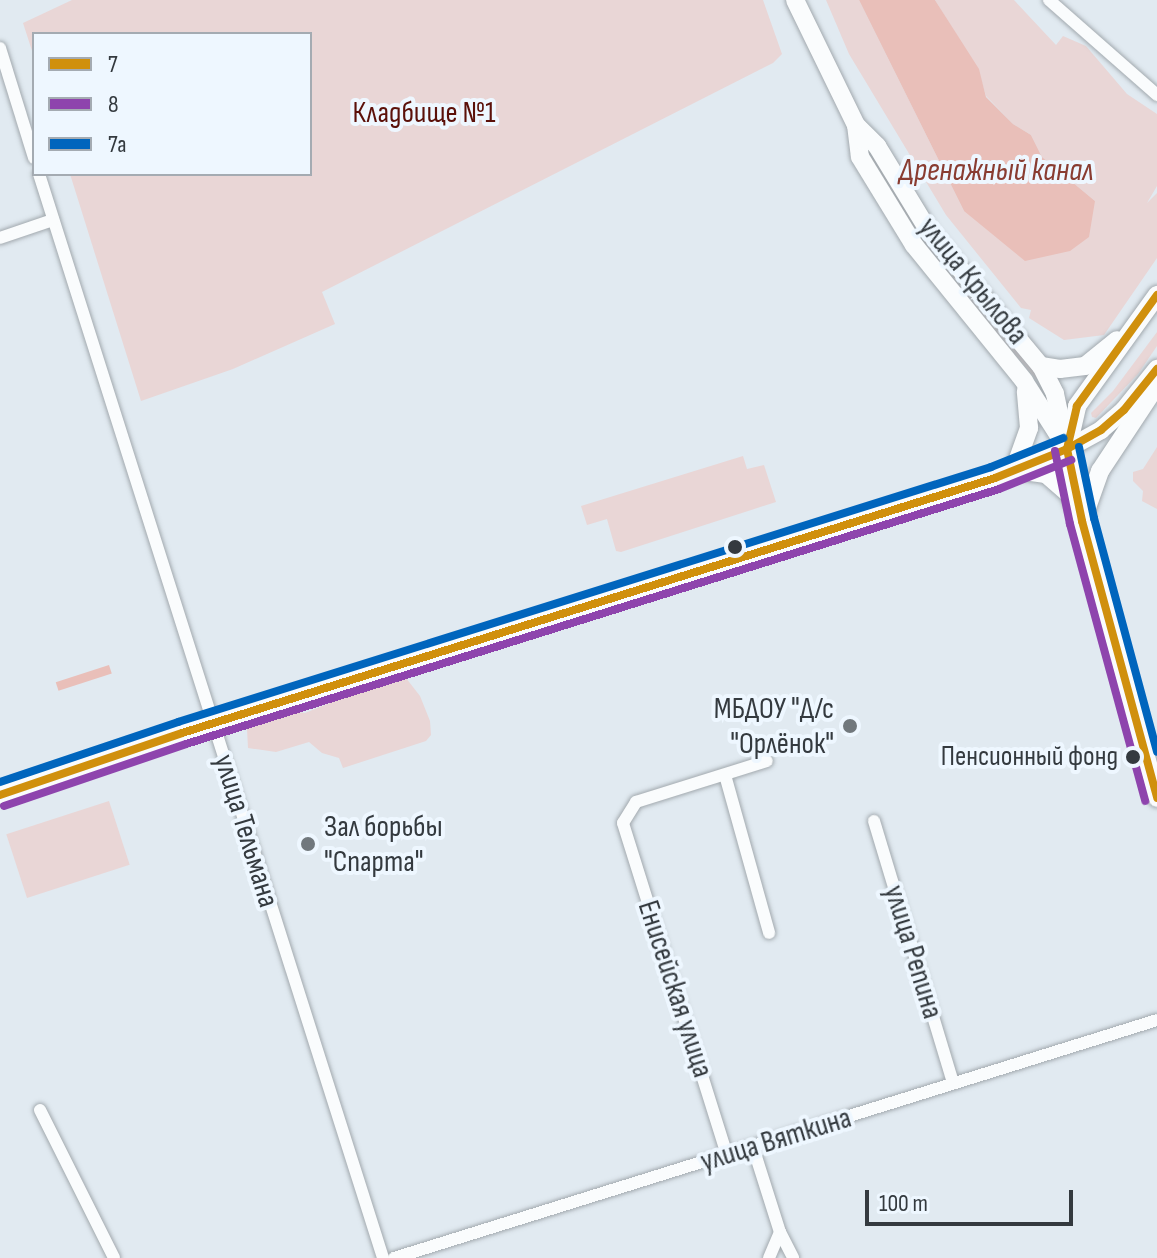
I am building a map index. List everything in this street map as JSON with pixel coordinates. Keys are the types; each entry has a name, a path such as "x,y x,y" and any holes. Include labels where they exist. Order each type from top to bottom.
{"main road":[{"name":"улица Крылова","path":"795,0 856,125 860,157 914,245 1024,381 1067,449"},
{"name":"улица Крылова","path":"856,125 877,146 930,233 1041,366 1055,394 1082,521 1157,798"},
{"path":"1067,449 1077,406 1157,295"},
{"path":"1041,366 1060,369 1085,366 1146,314"},
{"path":"0,795 213,723 805,539 1014,470 1067,449 1112,420 1157,369"},
{"path":"1014,470 1029,428 1024,381"},
{"path":"1082,521 1100,471 1157,385"},
{"path":"1014,470 1033,470 1058,482 1069,494 1082,521"}],"street":[{"path":"1049,0 1157,95"},
{"path":"0,48 32,152"},
{"name":"улица Тельмана","path":"40,176 383,1258"},
{"path":"0,238 53,220"},
{"path":"767,761 725,775 769,933"},
{"name":"Енисейская улица","path":"725,775 636,802 623,823 727,1155"},
{"name":"улица Репина","path":"874,821 953,1083"},
{"name":"улица Вяткина","path":"394,1258 1157,1020"},
{"path":"40,1110 114,1258"},
{"path":"753,1147 780,1232 793,1258"},
{"path":"769,1258 780,1232"}],"green space":[{"name":"Кладбище №1","path":"72,0 763,0 782,54 773,63 322,292 335,324 233,369 141,401 71,176 312,176 312,32 32,32 32,51 23,23"},
{"path":"826,0 859,0 964,211 1095,201 1042,157 1031,135 1013,124 986,96 978,69 935,0 1014,0 1056,45 1063,36 1086,46 1127,94 1157,114 1157,186 1147,203 1157,193 1157,258 1104,335 1064,340 1029,318 1031,310 1021,308 946,215 849,54"},
{"path":"873,157 924,239 1039,376 1036,379 920,242 868,159"},
{"path":"1157,332 1157,346 1138,374 1096,418 1092,417 1091,413 1113,391"},
{"path":"1157,447 1157,509 1142,501 1143,491 1133,481 1133,472 1143,469"},
{"path":"743,456 747,469 764,465 776,502 621,552 616,551 607,519 587,525 581,506"},
{"path":"406,678 420,696 430,721 431,735 426,741 343,768 339,758 322,753 309,742 276,752 248,748 247,729 273,709 305,713 372,686"},
{"path":"109,801 130,865 27,898 6,834"}],"water":[{"name":"Дренажный канал","path":"859,0 935,0 979,69 986,97 1013,124 1031,135 1042,157 1095,201 1089,237 1070,251 1025,261 964,211"},
{"path":"109,665 112,674 59,691 56,682"}],"transit line":[{"name":"7","path":"1157,295 1077,406 1067,449 1082,521 1157,798"},
{"name":"7","path":"0,795 182,733 995,478 1067,449 1101,430 1124,410 1157,369"},
{"name":"7а","path":"0,782 178,722 991,467 1063,438"},
{"name":"7а","path":"1079,447 1094,518 1157,752"},
{"name":"8","path":"1055,451 1070,524 1145,801"},
{"name":"8","path":"4,806 186,744 999,489 1071,460"}],"place":[{"name":"МБДОУ \"Д/с \"Орлёнок\"","path":"850,726"},
{"name":"Пенсионный фонд","path":"1133,757"},
{"name":"Зал борьбы \"Спарта\"","path":"308,844"}]}
